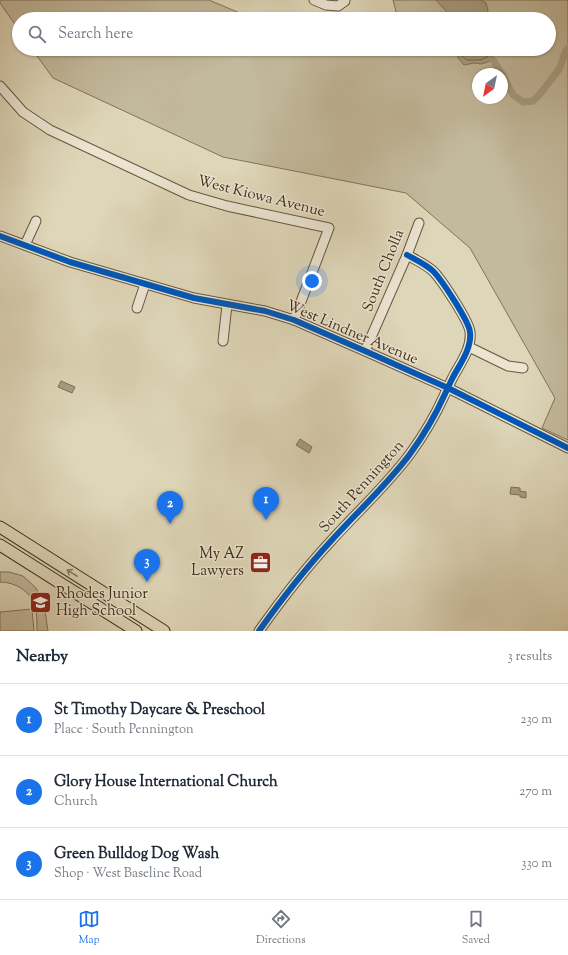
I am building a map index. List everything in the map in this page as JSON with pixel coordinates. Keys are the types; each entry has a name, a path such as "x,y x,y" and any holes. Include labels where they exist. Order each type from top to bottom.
{"main road":[{"path":"0,527 164,631"},
{"path":"0,545 136,631"}],"street":[{"path":"314,0 326,5 338,6 345,0"},
{"name":"West Kiowa Avenue","path":"0,86 4,98 50,130 188,195 227,206 328,228 294,320"},
{"path":"25,245 36,221"},
{"name":"South Cholla","path":"365,351 407,255 419,223"},
{"name":"West Lindner Avenue","path":"0,236 70,262 145,284 194,298 265,311 294,320 448,388 568,448"},
{"name":"South Pennington","path":"259,631 284,596 313,560 410,454 444,397 468,347 470,332 467,322 442,281 433,271 407,255"},
{"path":"137,308 145,284"},
{"path":"223,341 227,305"},
{"path":"468,347 508,366 523,368"}],"shaded area":[{"path":"0,0 209,0 237,12 12,12 12,20 0,3"},
{"path":"393,0 568,0 568,440 542,428 555,398 470,248 406,193 223,157 53,78 37,56 556,56 556,12 396,12"},
{"path":"0,572 9,572 23,576 36,588 44,604 48,631 37,631 36,612 33,600 21,588 6,582 0,582"},
{"path":"32,609 34,631 0,631 0,612"}],"water":[{"path":"436,0 481,0 486,3 488,10 488,12 446,11"},
{"path":"458,56 492,56 493,60 482,64 474,63 464,65"},
{"path":"61,381 75,387 72,393 58,387"},
{"path":"300,439 312,447 309,453 296,445"},
{"path":"511,487 520,488 520,491 526,492 526,498 520,497 520,495 510,494"}],"waterway":[{"path":"508,85 513,95 523,102 533,101 560,68 565,52 568,48"},
{"path":"493,60 498,68"}],"cycle path":[{"path":"0,236 70,262 194,298 265,311 294,320 448,388 568,448"},
{"path":"259,631 312,563 341,530 382,488 410,454 433,418 467,350 470,332 465,319 454,300 433,271 424,264 407,255"}],"place":[{"name":"St Timothy Daycare & Preschool","path":"266,520"},
{"name":"Glory House International Church","path":"170,524"},
{"name":"My AZ Lawyers","path":"260,563"},
{"name":"Green Bulldog Dog Wash","path":"147,582"},
{"name":"Rhodes Junior High School","path":"40,603"}]}
